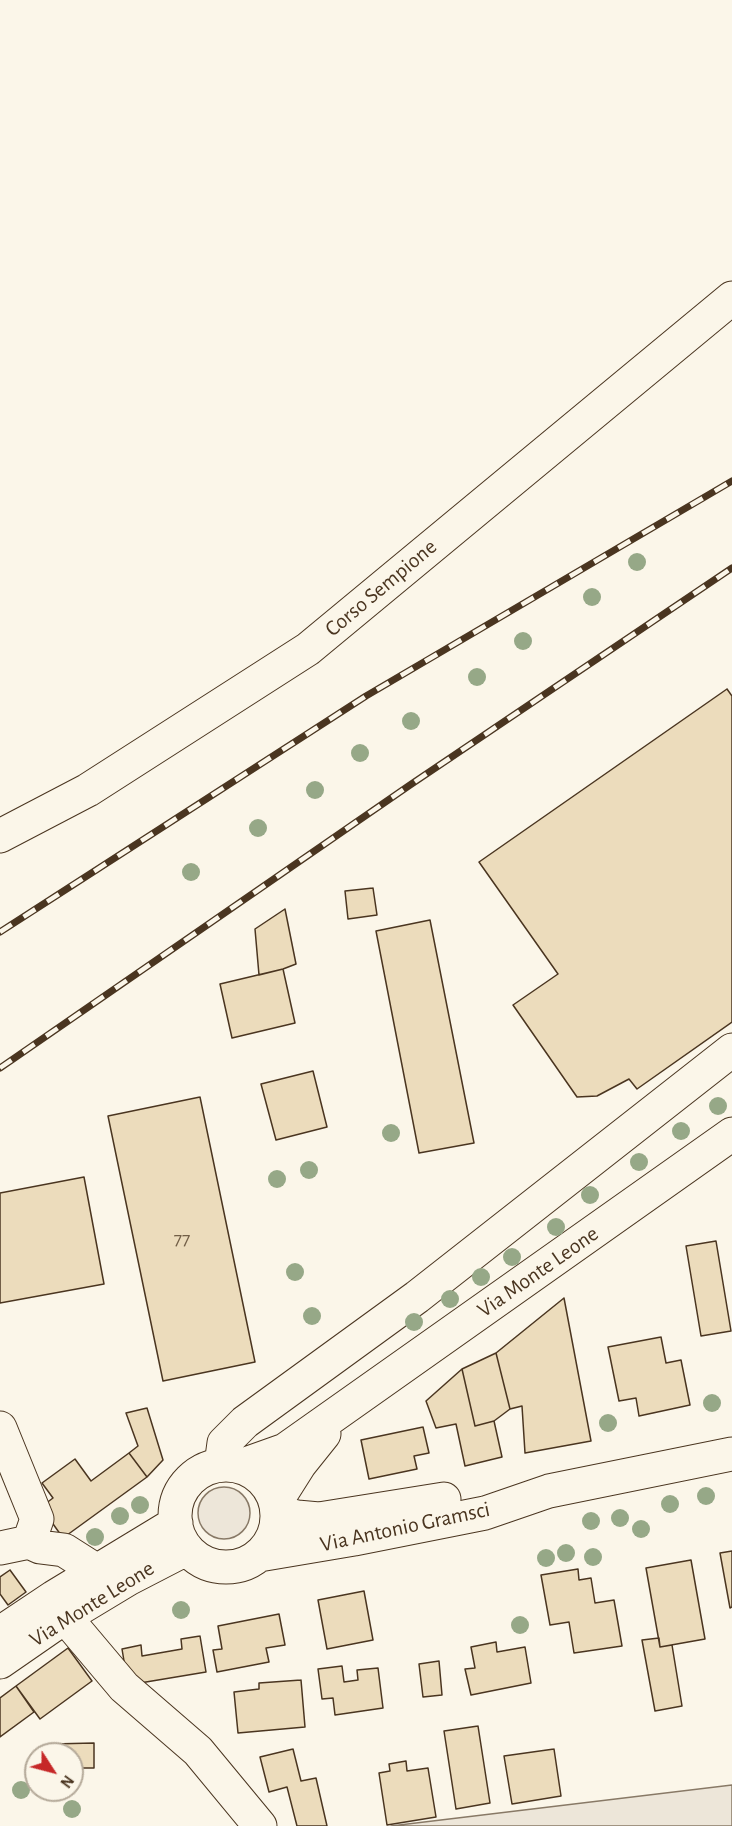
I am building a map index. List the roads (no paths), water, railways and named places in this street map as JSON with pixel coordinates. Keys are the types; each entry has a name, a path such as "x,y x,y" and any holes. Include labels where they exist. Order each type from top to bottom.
{"street":[{"name":"Corso Sempione","path":"0,836 88,790 308,649 732,298"},
{"path":"230,1466 224,1443 245,1422 417,1297 732,1050"},
{"name":"Via Monte Leone","path":"230,1466 285,1450 732,1134"},
{"name":"Via Monte Leone","path":"276,1507 300,1464 344,1409"},
{"path":"0,1428 37,1519 23,1546"},
{"name":"Via Antonio Gramsci","path":"259,1555 485,1513 549,1491 732,1454"},
{"path":"230,1466 257,1475 269,1488 276,1507 272,1539 259,1555 242,1564 217,1566 201,1560 181,1536 176,1508 182,1491 191,1479 205,1469 230,1466"},
{"name":"Via Antonio Gramsci","path":"276,1507 297,1517 319,1519 488,1492 549,1491"},
{"name":"Via Monte Leone","path":"0,1662 97,1571 181,1536"},
{"name":"Via Monte Leone","path":"0,1633 128,1580 181,1536"},
{"path":"23,1546 64,1550 97,1571"},
{"path":"23,1546 43,1569 59,1607 124,1688 198,1750 260,1826"}],"railway":[{"path":"0,932 366,696 732,481"},
{"path":"0,1068 410,785 732,568"}]}
